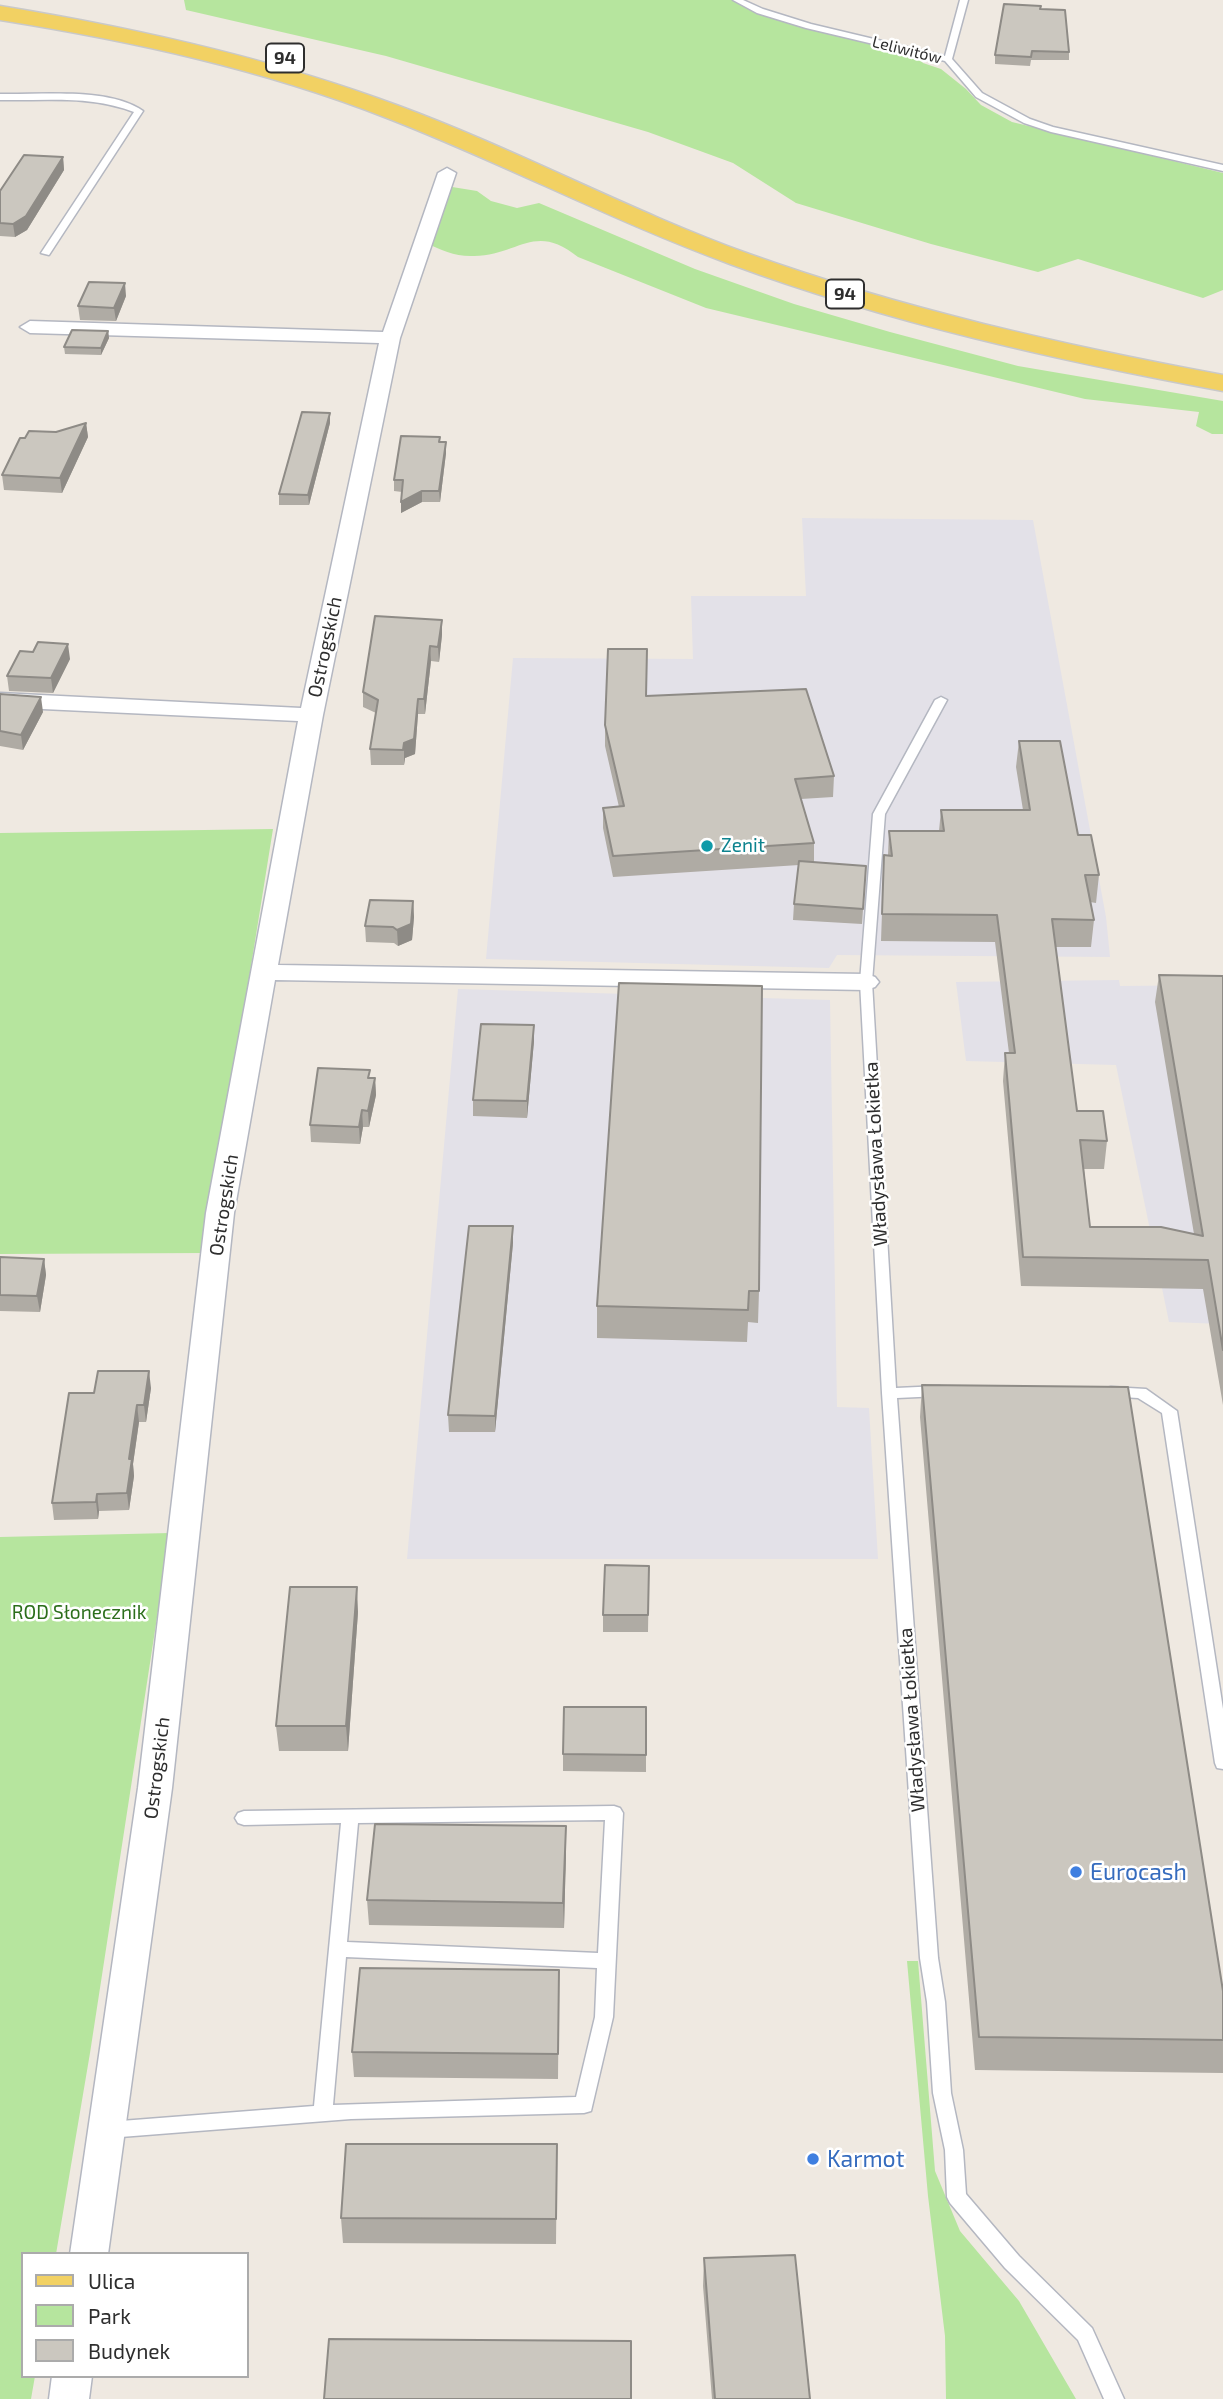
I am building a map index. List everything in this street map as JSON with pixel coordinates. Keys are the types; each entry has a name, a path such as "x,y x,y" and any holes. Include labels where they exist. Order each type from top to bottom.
{"main road":[{"name":"94","path":"7,0 165,28 257,50 435,108 679,215 770,249 1007,319 1223,363"},
{"name":"94","path":"0,13 149,40 307,83 394,113 634,218 740,259 895,309 1066,352 1223,383"}],"street":[{"name":"Ostrogskich","path":"89,2252 155,1788 220,1213 311,715 390,338 447,173"},
{"path":"30,327 390,338"},
{"path":"0,700 311,715"},
{"path":"265,972 866,982"},
{"path":"69,2399 72,2378"}],"lane":[{"name":"Leliwitów","path":"737,0 760,11 809,26 948,59 979,95 1027,121 1076,135 1223,168"},
{"path":"948,59 964,0"},
{"path":"0,97 79,100 121,105 139,111 46,253"},
{"name":"Władysława Łokietka","path":"941,700 879,814 866,982 889,1393 929,1958 936,2002 942,2093 954,2150 957,2197 1012,2262 1085,2334 1114,2399"},
{"path":"889,1393 954,1391"},
{"path":"1099,1391 1141,1393 1169,1411 1223,1763"},
{"path":"107,2130 323,2113 584,2105 604,2017 614,1813 244,1818"},
{"path":"323,2113 350,1817"},
{"path":"337,1949 606,1961"}],"shaded area":[{"path":"802,518 1033,520 1106,917 1110,957 837,955 829,968 486,959 513,658 693,659 691,596 806,596"},
{"path":"1119,980 1120,986 1223,985 1223,1324 1169,1322 1116,1065 966,1061 956,982"},
{"path":"458,989 830,1000 837,1407 869,1408 878,1559 407,1559"}],"green space":[{"path":"184,0 737,0 798,26 913,52 923,63 941,69 981,105 1012,122 1223,173 1223,290 1203,298 1078,259 1038,272 931,244 796,203 733,163 648,132 386,56 186,10"},
{"path":"446,186 477,191 491,201 517,208 539,203 695,269 794,304 890,332 1018,366 1223,401 1223,434 1212,434 1196,426 1199,412 1085,399 706,308 578,257 550,242 527,243 474,256 449,252 426,243"},
{"path":"273,829 205,1253 0,1254 0,833"},
{"name":"ROD Słonecznik","path":"170,1533 90,2053 56,2252 21,2252 21,2378 35,2378 31,2399 0,2399 0,1537"},
{"path":"907,1961 918,1961 935,2171 960,2231 1019,2301 1076,2399 946,2399 945,2336 928,2196"}],"building":[{"path":"1004,4 1065,10 1069,52 1032,51 1031,57 995,55"},
{"path":"24,155 63,157 26,216 13,224 0,223 0,191"},
{"path":"89,282 125,283 114,308 78,306"},
{"path":"72,330 108,331 101,348 64,347"},
{"path":"302,412 330,413 308,495 279,494"},
{"path":"86,423 60,478 2,475 20,438 25,438 29,431 56,432"},
{"path":"401,436 440,437 439,442 446,442 439,491 422,491 401,502 403,480 394,480"},
{"path":"375,616 442,620 438,647 430,646 424,699 418,699 414,739 404,743 403,750 370,749 378,700 363,692"},
{"path":"38,642 68,644 51,678 7,676 20,651 33,652"},
{"path":"608,649 647,649 646,696 806,689 834,776 795,779 814,843 613,856 603,808 624,806 605,725"},
{"path":"0,694 41,697 21,735 0,731"},
{"path":"1019,741 1060,741 1078,835 1091,835 1099,875 1085,875 1094,920 1052,919 1077,1111 1103,1111 1107,1141 1080,1140 1090,1227 1161,1227 1203,1236 1159,975 1223,976 1223,1350 1208,1260 1023,1257 1005,1053 1015,1053 997,915 882,914 884,855 892,856 889,831 944,831 941,810 1030,810"},
{"path":"799,861 866,866 863,909 794,904"},
{"path":"370,900 413,901 411,924 397,930 393,927 365,926"},
{"path":"619,983 762,986 759,1291 749,1291 748,1310 597,1306"},
{"path":"481,1024 534,1025 527,1101 473,1100"},
{"path":"318,1068 370,1070 368,1078 375,1078 368,1111 362,1110 359,1127 310,1125"},
{"path":"469,1226 513,1226 495,1416 448,1415"},
{"path":"0,1257 44,1259 37,1296 0,1295"},
{"path":"98,1371 149,1371 144,1405 137,1405 127,1493 97,1494 96,1502 52,1503 69,1393 94,1393"},
{"name":"Eurocash","path":"922,1385 1128,1387 1223,1991 1223,2040 979,2037"},
{"path":"605,1565 649,1566 648,1615 603,1615"},
{"path":"290,1587 357,1587 346,1726 276,1726"},
{"path":"564,1707 646,1707 646,1755 563,1754"},
{"path":"375,1824 566,1826 563,1903 367,1900"},
{"path":"360,1968 559,1970 558,2054 352,2052"},
{"path":"346,2144 557,2144 556,2219 341,2218"},
{"path":"795,2255 810,2399 715,2399 704,2258"},
{"path":"329,2339 631,2341 631,2399 324,2399"}],"place":[{"name":"Zenit","path":"707,846"},
{"name":"Eurocash","path":"1076,1872"},
{"name":"Karmot","path":"813,2159"}]}
